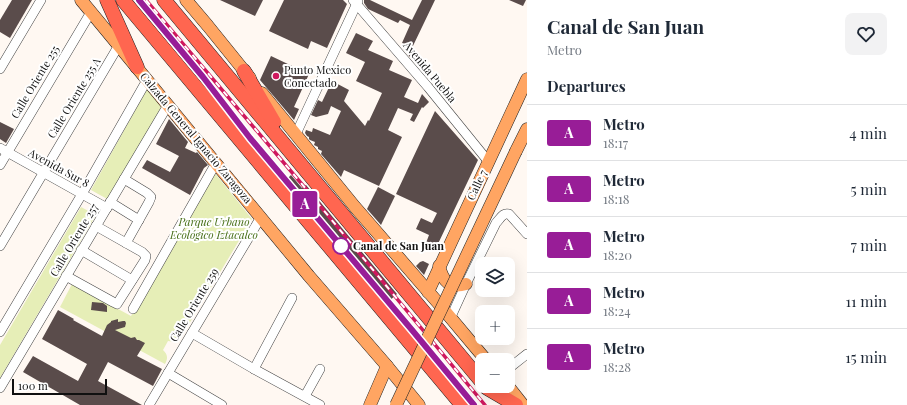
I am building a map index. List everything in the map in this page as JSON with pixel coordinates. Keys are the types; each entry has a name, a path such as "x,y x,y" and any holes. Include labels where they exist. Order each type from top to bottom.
{"highway":[{"path":"107,0 137,67"},
{"path":"123,0 462,405"},
{"path":"164,0 475,373"},
{"path":"244,71 276,126 282,142"},
{"path":"491,393 501,405"},
{"path":"497,393 516,405"}],"main road":[{"name":"Calzada General Ignacio Zaragoza","path":"81,0 309,276 419,405"},
{"path":"186,0 354,207 480,353"},
{"name":"Calle 7","path":"428,292 527,79"},
{"path":"396,405 527,129"},
{"path":"439,266 443,279 447,282 456,286 466,284"},
{"path":"370,405 387,366"},
{"path":"514,393 523,405"}],"street":[{"path":"0,69 41,0"},
{"path":"296,134 356,2"},
{"name":"Avenida Puebla","path":"356,2 488,161"},
{"name":"Calle Oriente 255","path":"0,165 4,150 91,12"},
{"name":"Calle Oriente 255 A","path":"0,246 119,45"},
{"name":"Calle Oriente 257","path":"0,332 82,194 147,80"},
{"name":"Calle Oriente 257","path":"0,388 168,105"},
{"name":"Avenida Sur 8","path":"4,150 82,194 139,220"},
{"path":"133,309 216,163"},
{"path":"124,179 151,197 126,242"},
{"path":"450,319 496,223 504,214 512,216 527,234"},
{"name":"Calle Oriente 259","path":"151,404 168,372 261,217"},
{"path":"66,276 117,304 145,260 146,256 142,252 96,226"},
{"path":"82,250 132,280"},
{"path":"254,369 292,298"},
{"path":"192,333 320,405"},
{"path":"515,363 527,354"},
{"path":"305,396 320,369"},
{"path":"168,372 222,405"}],"green space":[{"path":"147,89 162,106 109,200 91,190"},
{"name":"Parque Urbano Ecológico Iztacalco","path":"214,172 252,219 180,339 175,342 168,341 163,350 167,357 165,364 60,307 72,284 131,316"},
{"path":"81,207 96,215 0,378 0,345"}],"building":[{"path":"12,0 32,0 10,38 0,32 0,20"},
{"path":"220,0 263,0 255,16"},
{"path":"284,0 343,0 347,4 327,48 311,41 308,49 269,31"},
{"path":"364,0 370,0 412,20 422,0 435,0 411,50 414,53 410,57 402,47 405,44 402,43 410,25 400,20 398,23 368,9 364,3"},
{"path":"509,0 526,0 523,6"},
{"path":"356,33 373,41 368,50 393,61 389,70 412,80 404,97 418,103 422,94 429,102 423,108 422,107 414,122 410,120 413,114 398,108 388,130 402,137 379,186 344,170 341,177 321,154 322,151 314,145 315,142 310,140 305,133 306,130 312,132 313,128 330,135 341,111 331,106 328,114 316,117 311,115 318,100 322,102 332,81 349,90 344,101 365,126 368,120 369,121 382,93 356,81 365,62 346,53"},
{"path":"271,56 309,74 294,107 299,109 294,120 260,80"},
{"path":"435,111 478,160 436,248 426,243 429,235 416,229 421,218 432,223 437,213 396,194"},
{"path":"169,119 188,142 185,148 196,153 197,152 208,165 204,168 190,195 142,168 147,160 170,172 179,156 156,144"},
{"path":"0,122 14,129 6,143 0,139"},
{"path":"291,175 302,188 306,185 397,294 387,303 296,193 298,192 287,179"},
{"path":"378,187 395,196 381,225 367,209"},
{"path":"423,261 429,264 424,275 416,266"},
{"path":"92,302 103,303 107,306 107,312 91,310"},
{"path":"58,310 102,336 107,325 111,321 118,319 118,322 125,321 125,327 115,330 131,338 135,337 137,340 145,343 137,356 162,369 153,386 108,362 98,381 142,405 80,405 23,372 33,356 78,381 87,364 42,339"}],"railway":[{"path":"146,0 306,189 485,405"},
{"path":"204,78 250,138 474,405"}],"metro line":[{"name":"A","path":"139,0 203,77 286,182 474,405"}],"place":[{"name":"Punto Mexico Conectado","path":"276,76"},
{"name":"Canal de San Juan","path":"341,246"}]}
